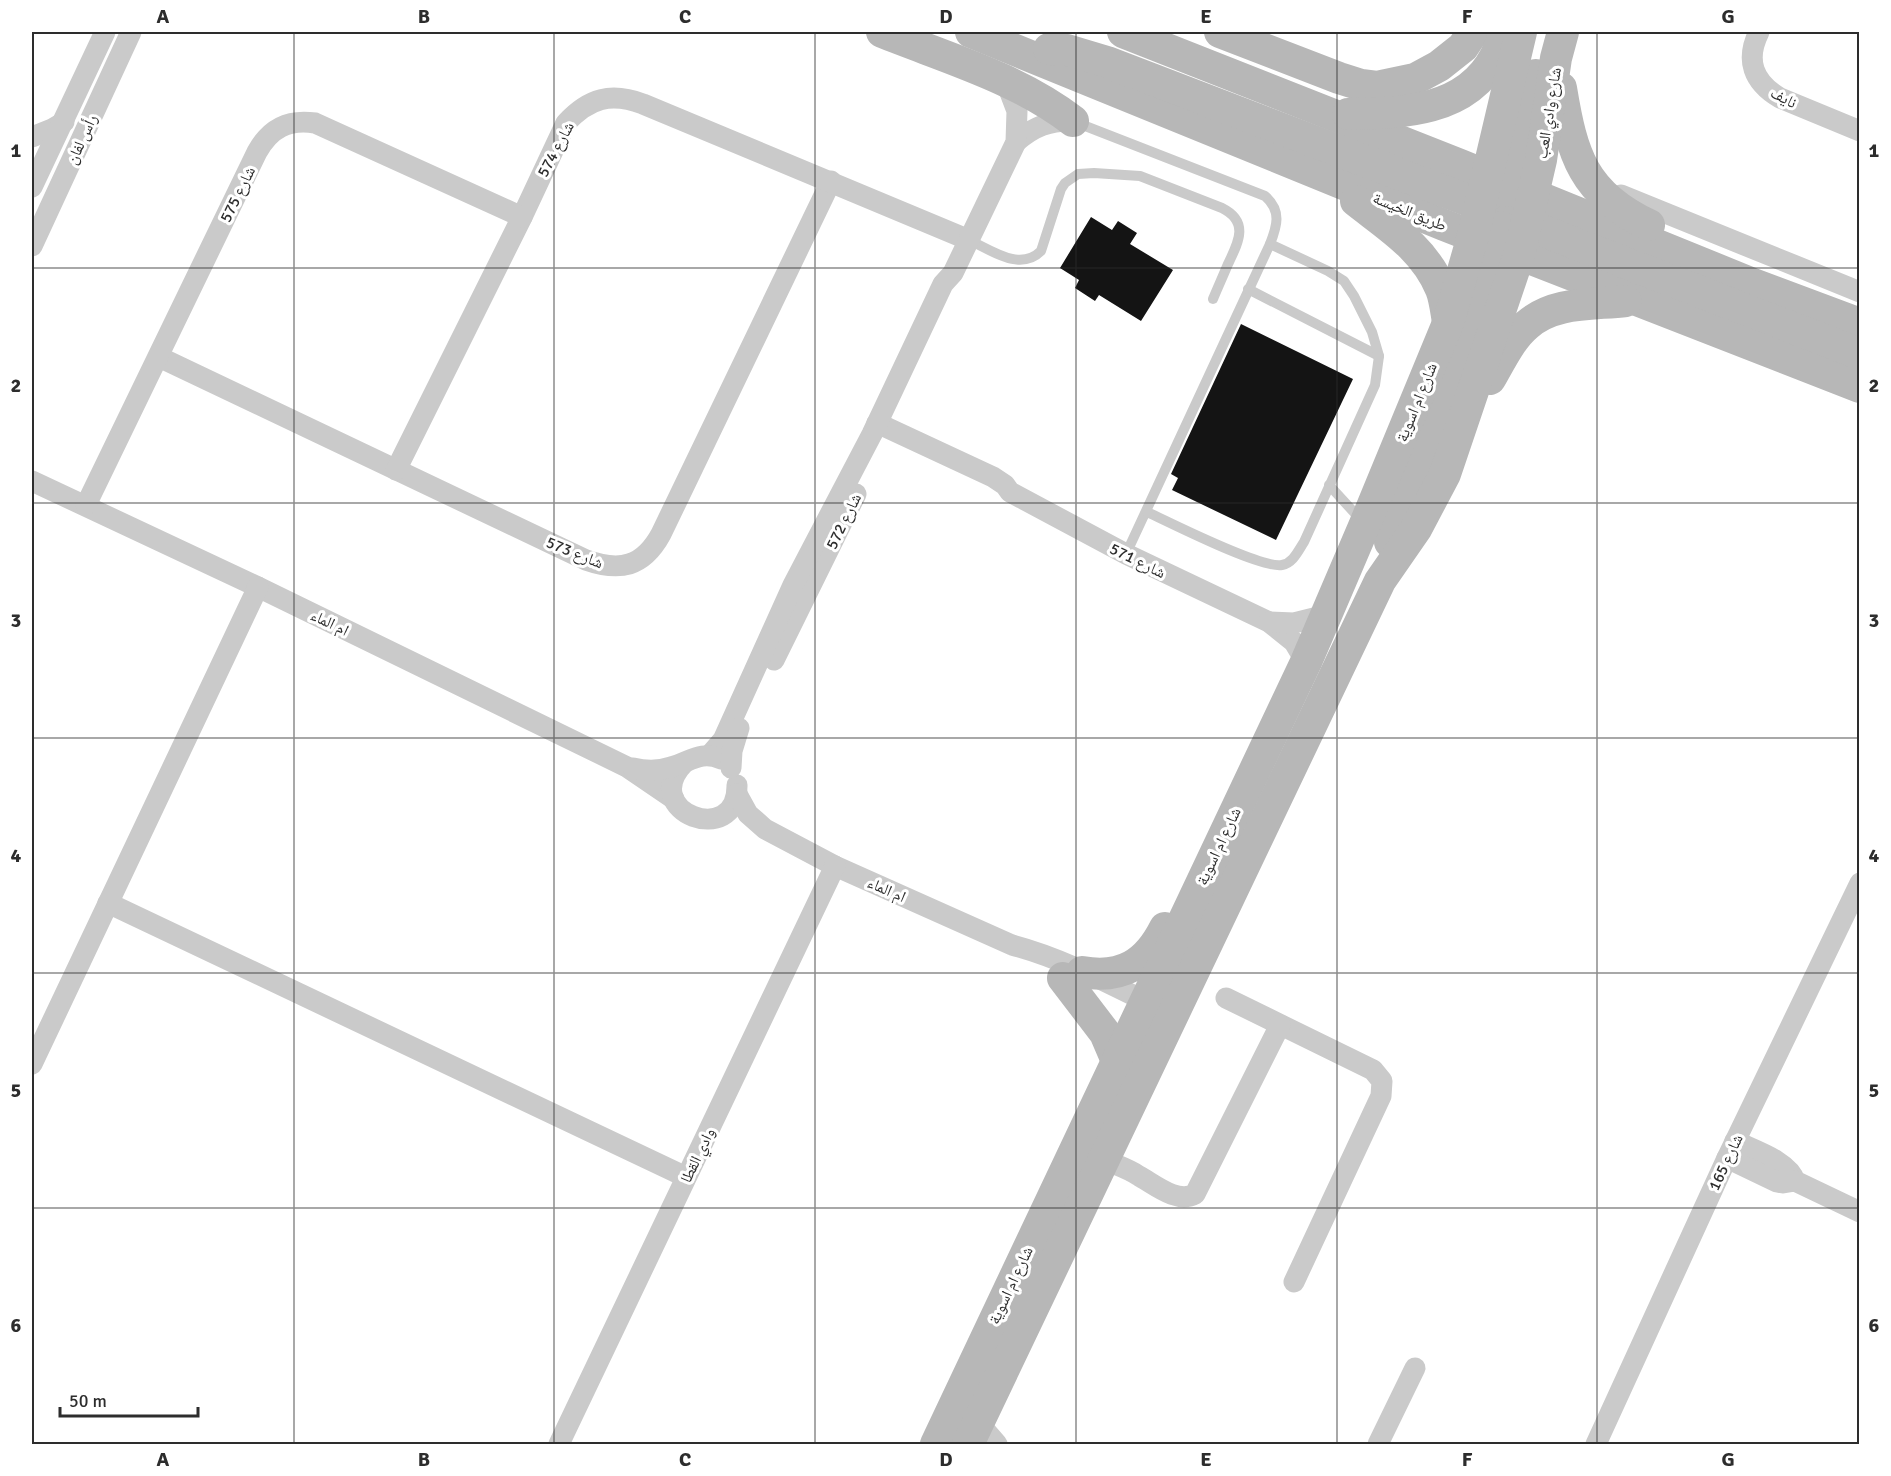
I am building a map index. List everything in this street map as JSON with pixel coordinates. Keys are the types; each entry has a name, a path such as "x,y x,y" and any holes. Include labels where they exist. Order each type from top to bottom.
{"main road":[{"path":"882,32 1006,82 1048,102 1072,121"},
{"name":"طريق الخيسة","path":"971,32 1334,180 1503,215 1753,284 1860,324"},
{"name":"طريق الخيسة","path":"1124,32 1332,114 1503,215 1632,300 1857,387"},
{"path":"1221,32 1270,89"},
{"path":"1221,32 1339,78 1377,87 1415,78 1439,66 1463,47 1473,32"},
{"path":"1332,114 1403,112 1433,107 1446,101 1464,91 1479,78 1494,59 1506,32"},
{"path":"1380,581 1392,534 1442,415 1464,354 1503,215 1521,32"},
{"path":"1555,40 1568,131 1575,153 1590,179 1607,200 1629,216 1719,258 1753,284"},
{"name":"شارع وادي العب","path":"1503,215 1541,160 1555,40"},
{"path":"1023,53 1042,49 1060,49 1107,62 1860,354"},
{"path":"1334,180 1356,201 1404,237 1421,255 1442,291 1448,323"},
{"name":"شارع ام اسوية","path":"981,1437 1102,1165 1204,878 1306,662 1448,323 1503,215"},
{"name":"شارع ام اسوية","path":"936,1444 1116,1061 1155,1014 1380,581 1431,502 1445,474 1467,412 1503,215"},
{"path":"1467,412 1484,391 1513,341 1527,325 1559,308 1632,300"},
{"path":"1116,1061 1105,1033 1073,975 1113,973 1141,961 1158,942 1180,902 1204,878"}],"street":[{"name":"رأس لفان","path":"32,187 105,32"},
{"name":"رأس لفان","path":"32,246 131,32"},
{"name":"نايف","path":"1759,32 1752,47 1752,59 1754,71 1765,87 1780,98 1860,131"},
{"name":"شارع 572","path":"730,768 732,751 740,726 880,431 950,294 953,273 1016,142 1017,111 1006,82"},
{"name":"شارع 574","path":"396,470 522,217 566,123 587,104 615,97 629,99 969,240"},
{"path":"1016,142 1036,127 1060,120 1072,121"},
{"path":"32,137 64,122"},
{"name":"شارع 575","path":"86,505 263,142 270,132 291,122 315,123 522,217"},
{"path":"1590,179 1630,199 1860,292"},
{"name":"شارع 573","path":"159,357 602,566 616,567 631,564 644,558 654,547 661,534 831,181"},
{"name":"شارع 572","path":"710,755 721,744 793,585 880,431"},
{"name":"شارع 571","path":"880,431 992,490 1010,492 1126,555 1269,621 1294,642 1306,662"},
{"name":"ام الماء","path":"32,481 258,587 627,767 674,799"},
{"path":"32,1064 258,587"},
{"name":"شارع 571","path":"1269,621 1294,622 1326,615"},
{"path":"710,755 722,759 730,768 736,780 737,794 733,805 715,819 695,819 686,814 674,799 673,778 684,762 710,755"},
{"name":"ام الماء","path":"627,767 656,770 684,762"},
{"name":"ام الماء","path":"737,794 748,814 765,829 835,866 1012,945 1034,963 1073,975 1155,1014"},
{"name":"ام الماء","path":"715,819 765,829"},
{"name":"وادي القطا","path":"558,1444 835,866"},
{"name":"شارع 165","path":"1596,1444 1731,1150 1860,883"},
{"path":"108,903 686,1178"},
{"path":"1226,998 1373,1070 1380,1077 1383,1086 1381,1096 1294,1282"},
{"path":"1102,1165 1137,1184 1149,1184 1184,1197 1192,1196 1198,1191 1280,1025"},
{"path":"1731,1150 1777,1182 1783,1184 1795,1181 1860,1212"},
{"path":"1378,1444 1415,1368"}],"lane":[{"path":"1072,121 1265,196 1272,203 1278,221 1270,244 1126,555"},
{"path":"969,240 1009,258 1026,261 1041,251 1061,189 1071,178 1086,172 1140,176 1222,208 1234,217 1238,224 1240,238 1213,299"},
{"path":"1147,512 1257,562 1282,565 1293,558 1304,542 1375,385 1379,356 1372,332 1344,281 1270,244"},
{"path":"1248,289 1379,356"},
{"path":"1329,485 1365,524"}],"building":[{"path":"1091,217 1112,230 1118,221 1137,233 1130,244 1173,270 1141,321 1099,295 1095,301 1075,288 1079,280 1060,268"},
{"path":"1241,324 1353,379 1276,540 1172,490 1178,478 1171,474"}]}
